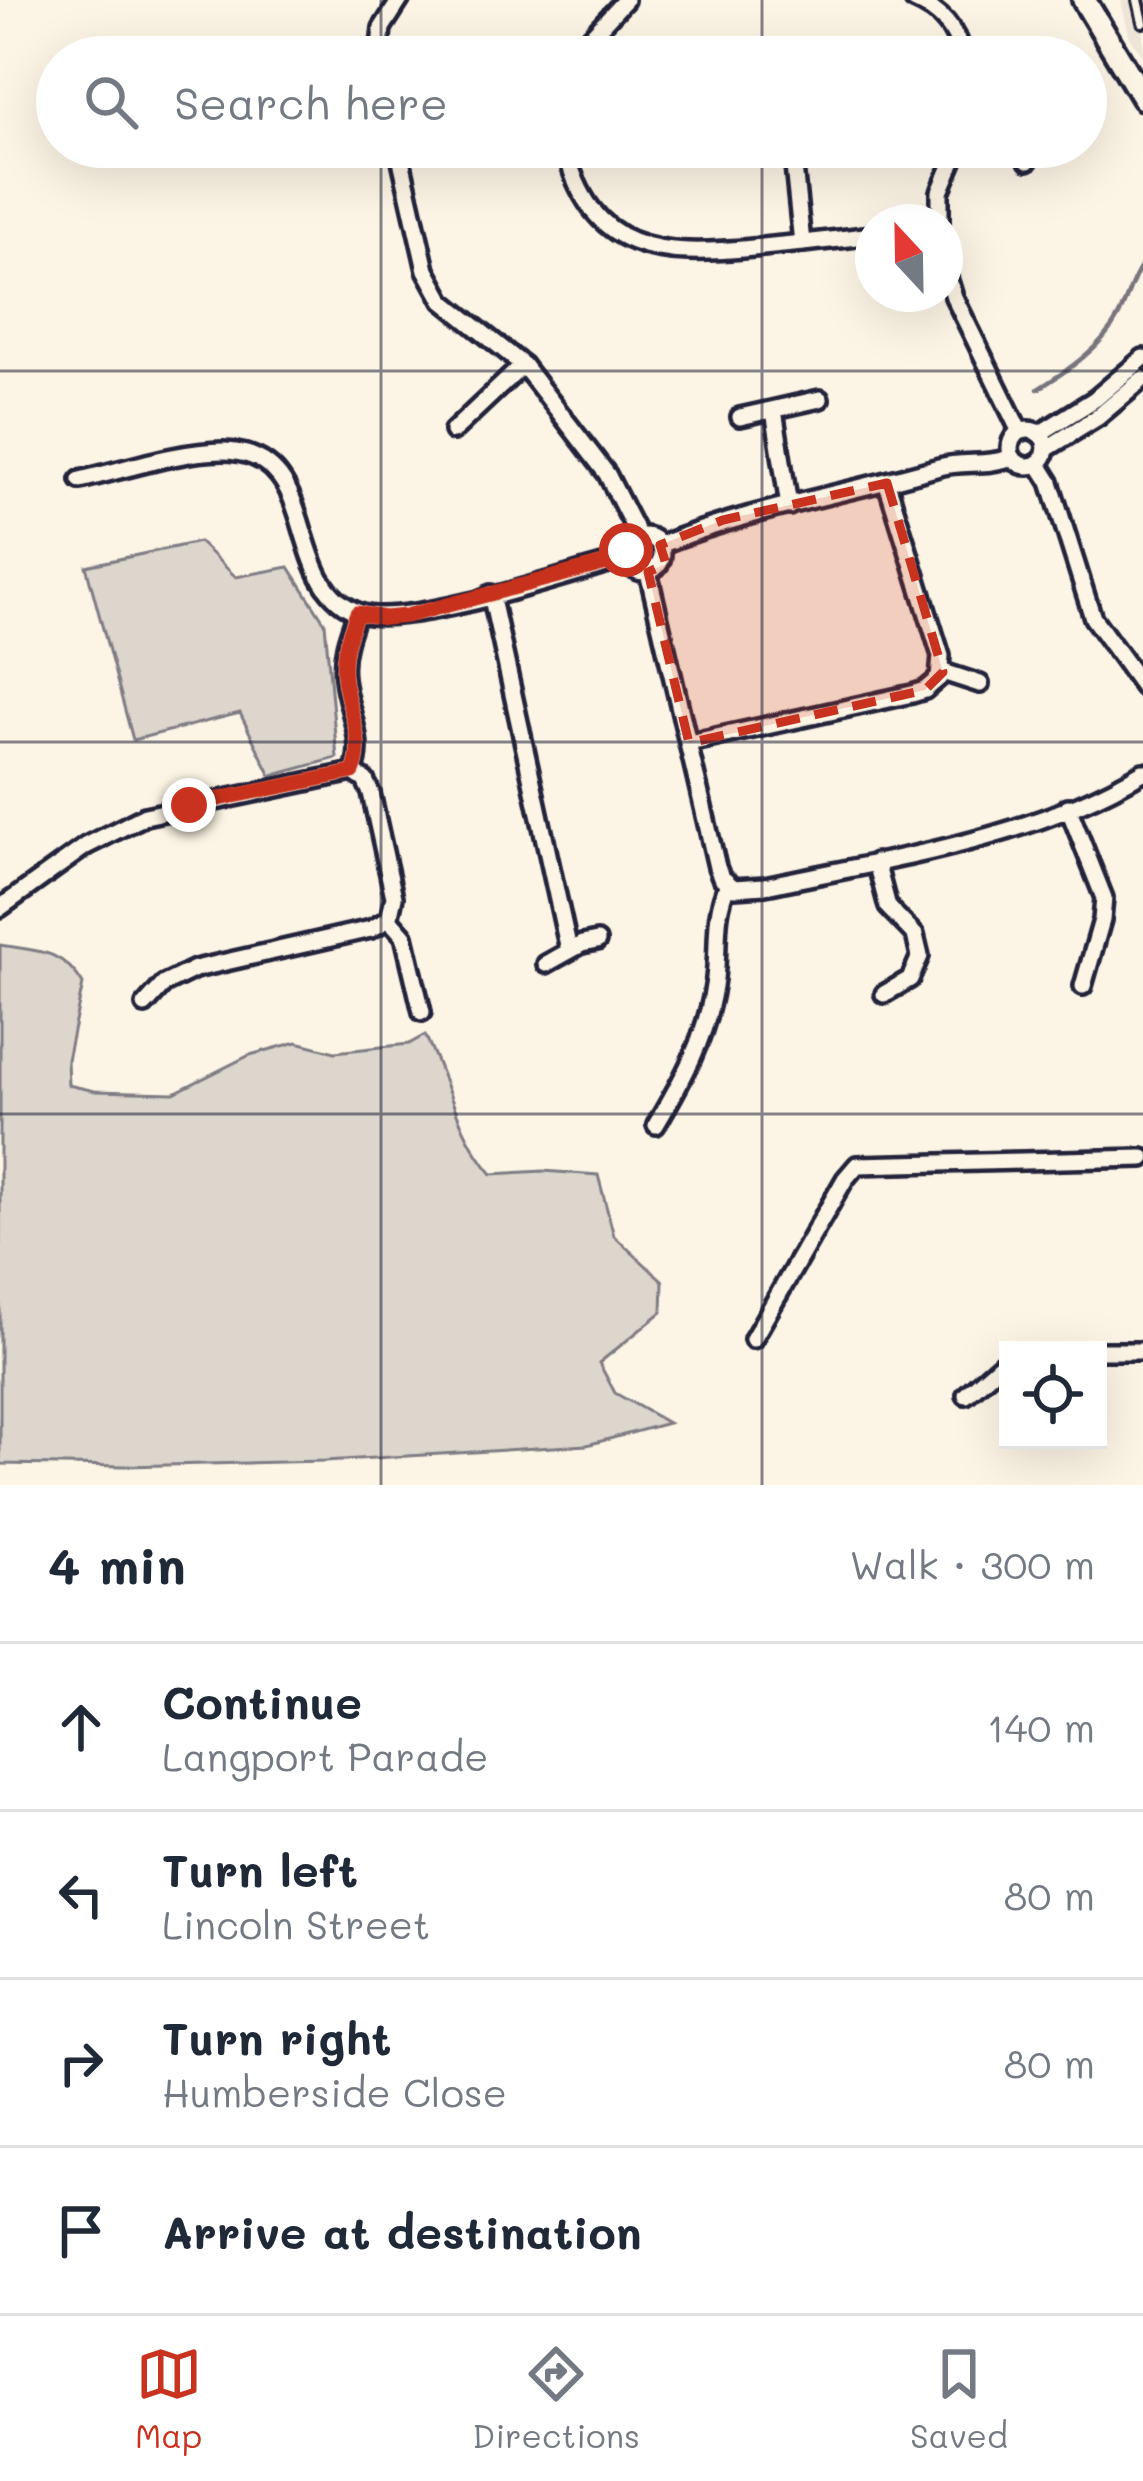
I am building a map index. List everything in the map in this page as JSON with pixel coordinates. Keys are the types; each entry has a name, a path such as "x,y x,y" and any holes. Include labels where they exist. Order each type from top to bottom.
{"main road":[{"path":"1084,0 1106,36"},
{"path":"1096,0 1143,75"},
{"path":"1107,38 1143,98"}],"street":[{"path":"592,36 625,0"},
{"path":"914,0 944,18 955,36"},
{"path":"381,36 395,2"},
{"path":"403,168 426,270 443,301 524,365 607,474 639,537"},
{"path":"571,168 588,203 617,232 641,245 681,254 855,238"},
{"path":"794,168 802,243"},
{"path":"940,204 950,168"},
{"path":"962,312 1020,432 1041,449 1093,618 1143,687"},
{"path":"1020,432 1010,445 1012,457 1023,466 1143,358"},
{"path":"453,431 524,365"},
{"path":"1041,449 1098,417 1143,379"},
{"path":"740,417 820,399"},
{"path":"774,410 789,506"},
{"path":"80,480 207,453 235,452 260,461 292,493 320,581 335,599 357,613 385,618 626,558"},
{"path":"660,544 723,520 950,464 996,464 1012,457"},
{"path":"887,483 943,673"},
{"path":"639,537 660,544 662,560 648,572 635,570 626,558 628,545 639,537"},
{"path":"648,572 717,867 728,884 747,890 980,838 1068,807 1143,772"},
{"path":"491,594 569,950"},
{"path":"353,772 359,750 343,666 357,613"},
{"path":"943,673 980,684"},
{"path":"689,743 925,690 943,673"},
{"path":"0,908 86,845 145,816 353,772 365,780 394,897 389,919 371,929 195,969 164,984 145,1005"},
{"path":"1068,807 1104,898 1083,986"},
{"path":"876,862 888,907 915,935 920,956 910,979 884,994"},
{"path":"656,1125 688,1070 706,1022 715,983 718,906 728,884"},
{"path":"389,919 404,936 422,1012"},
{"path":"546,964 597,941"},
{"path":"753,1339 857,1166 1143,1158"},
{"path":"1107,1351 1143,1351"},
{"path":"966,1395 999,1366"}],"lane":[{"path":"1140,2 1143,22"}],"highlighted area":[{"path":"887,483 943,672 925,690 689,743 648,572 666,564 660,545 723,520"}],"shaded area":[{"path":"1121,0 1143,0 1143,56 1130,38"},
{"path":"199,542 236,577 289,567 325,623 337,758 271,776 240,713 133,740 86,566"},
{"path":"0,945 58,958 83,984 67,1060 68,1085 95,1091 174,1093 250,1055 297,1042 335,1052 409,1044 425,1035 462,1125 492,1174 598,1175 614,1236 663,1281 662,1312 599,1363 615,1393 668,1423 587,1445 325,1461 0,1464"}],"waterway":[{"path":"1038,389 1103,338 1143,264"}],"route":[{"path":"189,805 353,772 359,750 343,666 357,613 406,616 626,558 626,550"}]}
